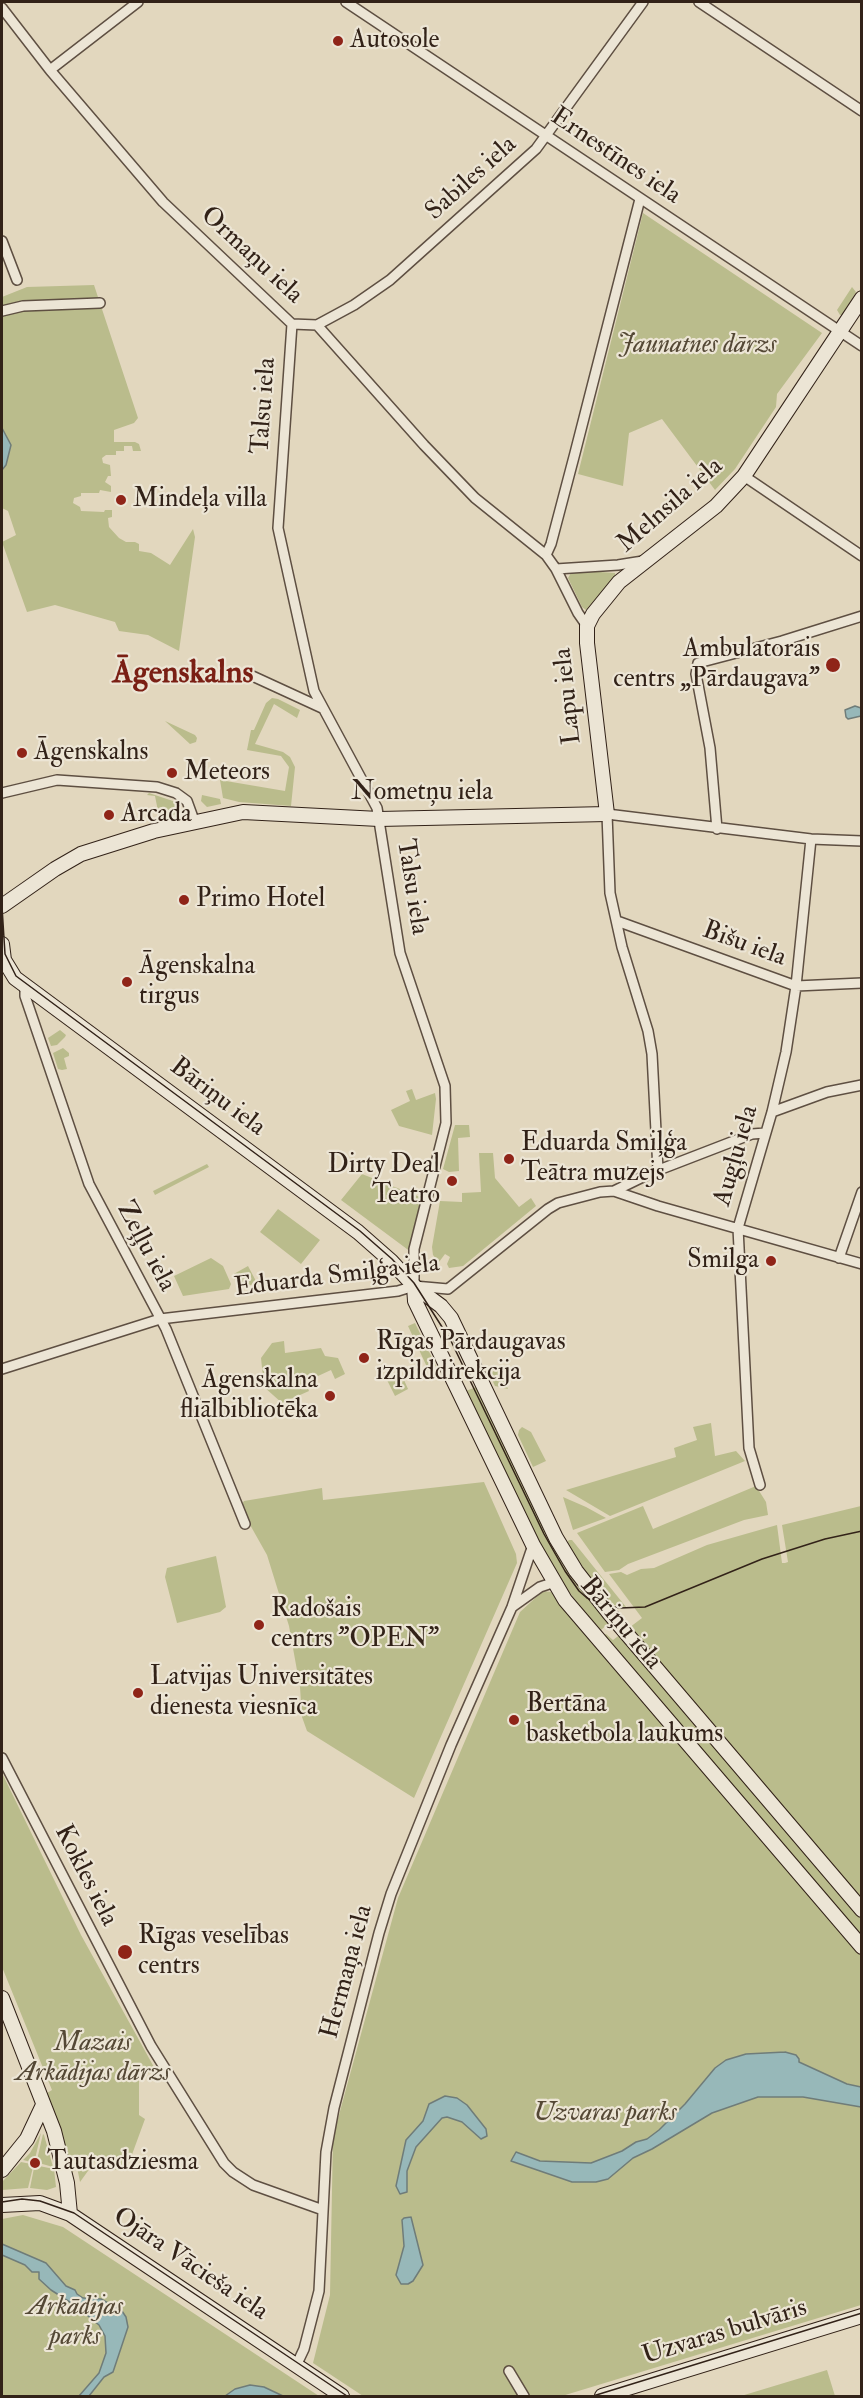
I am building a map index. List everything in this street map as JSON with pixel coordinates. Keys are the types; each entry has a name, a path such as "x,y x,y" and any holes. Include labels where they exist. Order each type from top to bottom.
{"street":[{"path":"50,70 138,2"},
{"name":"Ernestīnes iela","path":"346,2 861,345"},
{"name":"Sabiles iela","path":"317,325 354,305 390,280 536,149 643,2"},
{"path":"699,2 861,111"},
{"name":"Ormaņu iela","path":"2,8 50,70 163,202 292,324 317,325 424,445 475,498 546,555"},
{"path":"546,555 551,544 640,199"},
{"path":"2,241 17,280"},
{"name":"Melnsila iela","path":"587,626 596,608 606,596 645,561 716,506 744,476 861,298"},
{"path":"2,311 23,306 100,303"},
{"name":"Talsu iela","path":"292,324 278,528 314,692 377,808 400,953 445,1086 446,1123 414,1249 414,1286"},
{"path":"744,476 861,556"},
{"name":"Lapu iela","path":"546,555 587,626 589,663 607,814 610,893 652,1054 658,1170"},
{"path":"556,569 645,561"},
{"path":"717,829 710,748 696,674 698,663 782,641 861,616"},
{"path":"248,674 322,708"},
{"path":"2,793 57,780 158,787 176,793 187,801 195,823"},
{"name":"Nometņu iela","path":"2,906 81,854 154,831 243,812 379,819 607,814 811,839 861,841"},
{"name":"Augļu iela","path":"760,1485 749,1448 738,1228 772,1112 786,1052 796,986 811,839"},
{"name":"Bišu iela","path":"617,921 796,986 861,983"},
{"name":"Bāriņu iela","path":"2,944 2,961 15,978 358,1232 414,1286 441,1306 451,1318 556,1538 576,1571 861,1910"},
{"name":"Zeļļu iela","path":"25,984 25,996 89,1184 166,1329 245,1524"},
{"path":"772,1112 827,1092 861,1085"},
{"path":"614,1191 658,1170 752,1134 765,1133"},
{"name":"Eduarda Smiļģa iela","path":"2,1369 160,1319 398,1291 414,1286 448,1289 548,1209 590,1194 614,1191 658,1206 861,1264"},
{"path":"839,1258 861,1192"},
{"name":"Bāriņu iela","path":"414,1286 415,1301 533,1545 578,1618 630,1674 861,1947"},
{"name":"Hermaņa iela","path":"296,2366 304,2349 316,2309 326,2152 337,2094 379,1933 391,1894 451,1745 512,1607 533,1545"},
{"path":"512,1607 540,1587 555,1582"},
{"path":"630,1674 648,1659"},
{"name":"Kokles iela","path":"2,1758 151,2046 224,2163 254,2186 323,2210"},
{"path":"2,1998 54,2131 68,2183 70,2214"},
{"path":"2,2170 27,2139 43,2105"},
{"name":"Ojāra Vācieša iela","path":"2,2205 40,2203 70,2214 342,2397"},
{"name":"Uzvaras bulvāris","path":"602,2397 861,2316"},
{"path":"509,2371 524,2397"}],"green space":[{"name":"Jaunatnes dārzs","path":"643,213 822,333 777,394 776,407 735,469 715,490 662,419 629,433 623,486 578,474"},
{"path":"94,285 138,418 134,423 114,430 114,442 135,442 139,444 141,451 133,451 132,446 124,446 124,451 116,451 116,455 106,455 102,458 103,463 110,465 111,476 108,476 105,482 111,486 111,492 100,490 99,493 81,493 81,496 74,498 73,503 80,507 81,511 112,510 112,517 108,518 109,527 119,538 126,542 139,544 139,551 151,553 170,565 193,529 195,537 179,651 148,635 119,631 115,622 55,605 27,612 2,542 16,535 8,511 2,508 2,297 27,287"},
{"path":"852,287 856,292 840,315 837,310"},
{"path":"586,571 615,573 615,577 586,610 582,607 568,578 571,573"},
{"path":"272,698 300,710 297,718 274,704 255,744 283,752 290,757 295,767 291,806 239,802 223,798 220,780 285,791 289,767 281,756 247,750 251,730 254,730 266,703"},
{"path":"165,721 195,735 196,742 190,744"},
{"path":"149,793 176,802 180,808 179,813 163,819 159,816 155,796 147,795"},
{"path":"202,795 220,799 221,804 207,807 201,801"},
{"path":"60,1030 66,1035 65,1037 57,1045 51,1046 48,1038"},
{"path":"63,1048 69,1056 64,1058 67,1069 62,1070 58,1069 53,1053"},
{"path":"412,1089 416,1100 435,1093 432,1135 399,1126 391,1110 410,1101 406,1091"},
{"path":"455,1125 469,1125 470,1137 458,1138 459,1171 449,1172 443,1169"},
{"path":"479,1153 493,1153 495,1178 519,1207 531,1198 536,1206 463,1266 449,1268 447,1264 450,1257 445,1254 439,1262 433,1255 432,1247 440,1201 462,1202 462,1193 481,1192"},
{"path":"207,1164 209,1167 155,1195 153,1191"},
{"path":"362,1174 425,1199 411,1252 341,1200"},
{"path":"278,1209 320,1240 301,1264 260,1232"},
{"path":"211,1258 223,1266 231,1284 229,1289 183,1296 174,1276"},
{"path":"248,1266 257,1283 240,1288 232,1275"},
{"path":"415,1323 436,1366 427,1367 408,1326"},
{"path":"284,1341 285,1353 321,1348 325,1356 338,1358 345,1374 335,1379 331,1370 305,1382 309,1391 282,1403 264,1387 261,1358 272,1343"},
{"path":"499,1369 508,1389 495,1386 489,1373"},
{"path":"400,1371 408,1389 395,1396 386,1378"},
{"path":"476,1387 547,1532 617,1630 615,1632 608,1624 601,1630 585,1614 554,1570 538,1542 466,1391"},
{"path":"711,1423 715,1456 736,1451 745,1461 610,1516 566,1490 676,1457 674,1448 697,1440 693,1427"},
{"path":"522,1427 531,1432 546,1461 533,1467 518,1435"},
{"path":"484,1482 516,1554 517,1563 414,1798 307,1731 302,1717 300,1687 289,1626 267,1555 249,1523 242,1504 244,1501 322,1488 323,1500"},
{"path":"756,1486 766,1502 768,1515 744,1520 628,1564 619,1570 605,1572 577,1533 643,1506 653,1529"},
{"path":"563,1497 586,1507 606,1518 573,1530"},
{"name":"Uzvaras parks","path":"861,1506 861,2305 562,2396 363,2396 313,2363 330,2295 333,2137 398,1898 520,1612 543,1591 551,1592 613,1640 642,1618 609,1574 621,1572 627,1575 641,1569 654,1568 707,1545 777,1525 782,1563 785,1563 788,1562 782,1525"},
{"path":"572,1540 626,1607 608,1604 566,1543"},
{"path":"216,1556 226,1607 220,1612 177,1623 165,1577 167,1568"},
{"name":"Mazais Arkādijas dārzs","path":"2,1773 81,1935 155,2069 139,2079 139,2115 145,2119 130,2160 115,2170 98,2157 80,2182 77,2167 72,2173 47,2093 52,2090 2,1967"},
{"path":"41,2133 35,2159 31,2162 23,2160 30,2153"},
{"path":"43,2134 53,2167 39,2163 37,2160"},
{"path":"21,2162 31,2164 33,2167 28,2188 2,2190 2,2182"},
{"path":"39,2166 54,2169 56,2187 47,2190 30,2188 34,2168"},
{"name":"Arkādijas parks","path":"23,2215 63,2227 319,2396 2,2396 2,2219"},
{"path":"827,2370 835,2396 741,2396"}],"water":[{"path":"2,428 11,445 6,465 2,470"},
{"path":"855,706 861,708 861,716 848,719 845,710"},
{"path":"785,2052 796,2055 799,2062 847,2084 861,2087 861,2107 803,2097 758,2097 712,2113 633,2158 608,2179 596,2182 572,2182 511,2161 516,2152 540,2161 591,2163 622,2151 636,2142 647,2139 659,2130 685,2104 715,2068 726,2060 746,2054"},
{"path":"445,2096 457,2098 467,2105 486,2129 487,2136 481,2139 462,2122 447,2117 442,2118 416,2147 407,2171 407,2192 400,2194 396,2186 406,2140 423,2121 429,2104"},
{"path":"411,2217 423,2265 413,2281 401,2284 396,2275 404,2246 402,2220"},
{"path":"2,2244 46,2263 66,2286 75,2290 77,2294 83,2298 101,2299 122,2311 126,2317 128,2327 113,2372 104,2377 89,2396 79,2396 99,2373 106,2353 105,2336 99,2325 76,2306 51,2290 39,2279 39,2272 32,2272 25,2265 2,2255"},
{"path":"250,2385 264,2387 283,2396 225,2396 235,2389"}],"tram line":[{"path":"2,907 5,954 16,976 360,1231 392,1259 414,1283 451,1341 544,1534 565,1571 587,1598 602,1605 620,1608 645,1607 762,1559 825,1539 862,1531"},
{"path":"2,2202 22,2199 40,2201 74,2213 347,2396"},
{"path":"593,2396 862,2313"}],"place":[{"name":"Autosole","path":"338,41"},
{"name":"Mindeļa villa","path":"121,500"},
{"name":"Ambulatorais centrs „Pārdaugava”","path":"833,665"},
{"name":"Āgenskalns","path":"22,753"},
{"name":"Meteors","path":"172,773"},
{"name":"Arcada","path":"109,815"},
{"name":"Primo Hotel","path":"184,900"},
{"name":"Āgenskalna tirgus","path":"127,982"},
{"name":"Eduarda Smiļģa Teātra muzejs","path":"509,1159"},
{"name":"Dirty Deal Teatro","path":"452,1181"},
{"name":"Smilga","path":"771,1261"},
{"name":"Rīgas Pārdaugavas izpilddirekcija","path":"364,1358"},
{"name":"Āgenskalna fliālbibliotēka","path":"330,1396"},
{"name":"Radošais centrs \"OPEN\"","path":"259,1625"},
{"name":"Latvijas Universitātes dienesta viesnīca","path":"138,1693"},
{"name":"Bertāna basketbola laukums","path":"514,1720"},
{"name":"Rīgas veselības centrs","path":"125,1952"},
{"name":"Tautasdziesma","path":"35,2163"}],"district":[{"name":"Āgenskalns","path":"183,675"}]}
